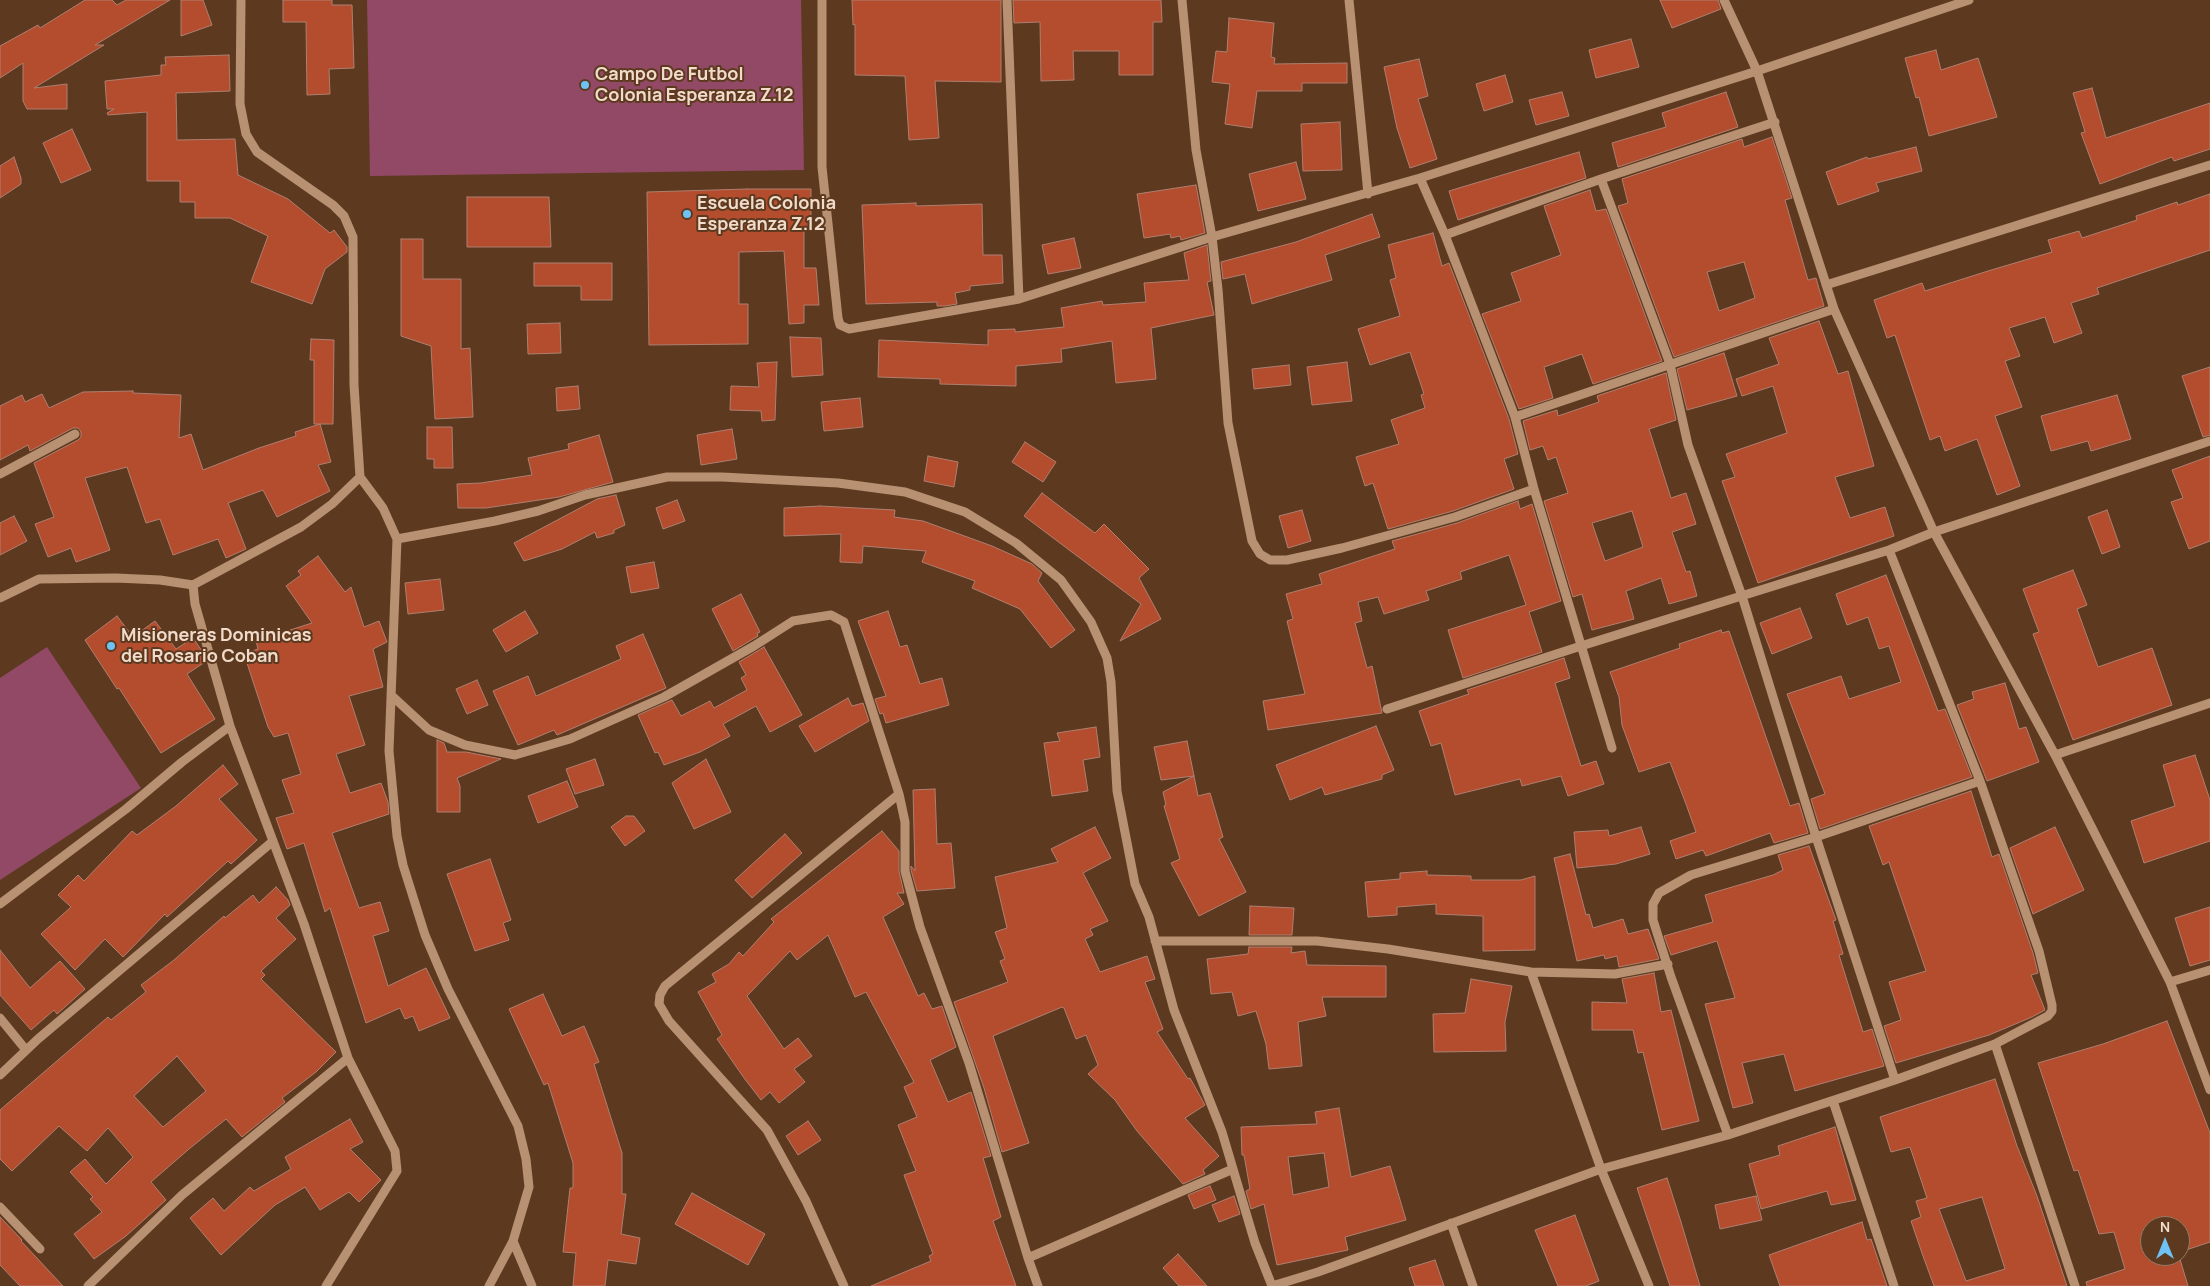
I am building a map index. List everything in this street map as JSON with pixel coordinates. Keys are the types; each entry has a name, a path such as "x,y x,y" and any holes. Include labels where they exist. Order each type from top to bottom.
{"street":[{"path":"241,0 240,104 246,134 256,152 333,205 344,216 353,237 354,385 360,477 383,508 397,539 389,751 397,836 403,865 424,935 448,988 518,1126 526,1159 529,1187 514,1241 489,1286"},
{"path":"822,0 822,167 838,318 840,325 850,329 1019,299 1212,237 1420,178 1757,71 1969,0"},
{"path":"1007,0 1019,299"},
{"path":"1182,0 1196,150 1212,237 1218,289 1228,423 1252,542 1260,554 1270,560 1287,560 1324,552 1455,517 1534,488"},
{"path":"1349,0 1368,194"},
{"path":"1724,0 1757,71 1834,309 1934,532 2055,756 2170,982 2210,1090"},
{"path":"1445,234 1601,179 1774,122"},
{"path":"1826,285 2210,165"},
{"path":"1420,178 1445,234 1515,418 1534,488 1612,748"},
{"path":"1601,179 1670,364 1688,445 1742,596 1816,837 1895,1080"},
{"path":"1515,418 1834,309"},
{"path":"0,474 75,434"},
{"path":"1387,709 1888,550 1934,532 2210,441"},
{"path":"0,598 39,579 142,579 194,585 301,527 332,504 360,477"},
{"path":"397,539 495,521 538,511 585,495 667,477 722,477 838,482 905,492 965,512 1016,543 1061,580 1091,622 1107,658 1111,682 1116,783 1121,820 1135,884 1150,917 1174,1010 1222,1132 1255,1243 1272,1286 1318,1272 1601,1169 1728,1135 1895,1080 1995,1044 2048,1016 2052,1011 2052,1005 2039,950 1980,781 1888,550"},
{"path":"194,585 195,604 230,726 304,924 348,1058 395,1151 397,1172 326,1286"},
{"path":"391,695 429,730 465,745 515,755 570,739 664,696 754,646 794,621 831,615 844,622 899,794 906,822 905,871 908,886 920,927 969,1063 1038,1286"},
{"path":"2055,756 2210,703"},
{"path":"0,904 126,809 182,762 230,726"},
{"path":"1728,1135 1671,977 1653,920 1653,904 1659,893 1691,875 1816,837 1980,781"},
{"path":"844,1286 806,1200 767,1130 668,1021 659,1004 660,994 665,986 899,794"},
{"path":"0,1075 26,1050 272,842"},
{"path":"1155,941 1318,941 1388,949 1530,972 1615,974 1668,964"},
{"path":"2170,982 2210,970"},
{"path":"1530,972 1601,1169 1649,1286"},
{"path":"0,1018 26,1050"},
{"path":"1995,1044 2075,1286"},
{"path":"88,1286 182,1195 348,1058"},
{"path":"1833,1101 1894,1286"},
{"path":"1028,1258 1232,1169"},
{"path":"0,1207 40,1249"},
{"path":"1451,1223 1473,1286"},
{"path":"514,1241 532,1286"}],"shaded area":[{"name":"Campo De Futbol Colonia Esperanza Z.12","path":"367,0 801,0 804,170 370,176"},
{"path":"47,647 141,788 0,880 0,678"}],"building":[{"path":"85,0 112,0 117,5 126,0 170,0 95,45 104,45 34,88 67,84 67,109 27,109 23,101 23,63 0,78 0,46 38,25 40,28"},
{"path":"181,0 203,0 212,25 181,36"},
{"path":"283,0 332,0 332,5 352,5 354,68 329,69 330,94 307,95 306,22 283,22"},
{"path":"852,0 1001,0 1001,82 935,81 939,138 909,140 905,76 855,75 855,24 853,25"},
{"path":"1013,0 1161,0 1162,22 1153,22 1153,75 1119,75 1119,51 1073,51 1074,80 1041,81 1040,22 1014,23"},
{"path":"1660,0 1718,0 1721,9 1672,28"},
{"path":"1229,18 1274,23 1271,57 1275,58 1274,64 1347,63 1347,83 1302,83 1302,91 1257,91 1252,128 1225,124 1230,84 1212,82 1216,51 1227,52"},
{"path":"1631,39 1639,67 1596,78 1589,50"},
{"path":"1936,50 1941,70 1978,58 1997,117 1929,136 1919,97 1916,98 1905,58"},
{"path":"229,55 230,91 176,93 177,140 235,139 238,175 288,199 330,233 334,230 347,247 347,252 325,269 312,304 251,282 268,236 230,218 195,218 195,202 180,202 180,181 147,181 147,112 108,115 107,113 114,109 107,109 105,81 161,75 161,65 166,65 165,57"},
{"path":"1419,59 1428,96 1418,99 1437,159 1410,168 1397,128 1384,67"},
{"path":"1505,75 1513,102 1484,111 1476,84"},
{"path":"2092,88 2106,138 2210,103 2210,149 2174,161 2172,157 2100,184 2081,133 2085,132 2073,93"},
{"path":"1562,92 1569,116 1536,125 1529,100"},
{"path":"1726,92 1738,127 1618,167 1612,143 1666,127 1662,113"},
{"path":"1340,122 1342,170 1303,171 1301,124"},
{"path":"72,129 91,170 61,183 43,143"},
{"path":"1772,137 1792,198 1785,200 1808,280 1816,278 1824,306 1674,357 1618,206 1628,203 1622,179 1742,139 1744,147","holes":["1744,262 1755,298 1719,311 1707,272"]},
{"path":"1916,147 1922,171 1876,183 1879,191 1838,205 1826,172 1867,157 1868,159"},
{"path":"1579,152 1586,178 1458,220 1449,191"},
{"path":"14,157 21,178 21,184 0,198 0,166"},
{"path":"1296,162 1306,199 1258,211 1249,174"},
{"path":"1196,185 1205,233 1181,240 1180,236 1171,238 1170,234 1144,238 1137,194"},
{"path":"811,189 811,229 804,229 804,268 816,268 819,305 804,305 804,323 789,324 784,251 739,252 739,304 748,304 748,344 649,345 647,192"},
{"path":"1590,190 1596,211 1606,209 1662,361 1593,384 1582,354 1544,367 1553,398 1519,409 1482,314 1521,301 1511,273 1561,255 1544,206"},
{"path":"2210,194 2210,250 2097,288 2099,294 2071,303 2082,333 2054,343 2045,317 2009,328 2020,356 2005,361 2022,407 1995,416 2020,486 1997,495 1977,439 1945,451 1940,436 1930,440 1895,335 1887,338 1874,300 1922,283 1925,291 2052,252 2048,240 2079,231 2082,238 2137,220 2136,216 2177,202 2178,205"},
{"path":"467,197 549,197 551,247 467,247"},
{"path":"916,203 916,206 982,204 983,255 1002,255 1003,283 970,286 970,290 955,293 957,304 945,306 937,306 937,302 866,304 862,205"},
{"path":"1372,214 1380,237 1325,255 1332,280 1252,304 1245,274 1223,279 1221,262 1296,242"},
{"path":"1433,233 1442,266 1449,263 1509,419 1518,454 1504,459 1514,489 1453,511 1388,529 1373,483 1365,486 1356,457 1399,444 1391,420 1425,408 1421,395 1424,394 1410,352 1370,365 1358,329 1400,316 1390,280 1396,278 1388,245"},
{"path":"1074,238 1081,268 1048,274 1042,245"},
{"path":"401,239 423,239 423,279 461,279 461,349 470,348 473,417 435,419 431,346 401,336"},
{"path":"1207,245 1211,281 1207,282 1214,315 1151,328 1156,379 1116,383 1112,341 1061,349 1062,362 1016,366 1016,386 940,384 940,379 878,377 879,340 988,345 988,330 1015,329 1015,332 1064,327 1061,308 1102,301 1103,305 1146,302 1144,283 1189,280 1184,253"},
{"path":"534,263 612,263 612,300 581,300 581,286 534,286"},
{"path":"1819,321 1838,374 1848,371 1874,466 1835,477 1850,518 1885,507 1894,536 1758,583 1722,481 1735,477 1726,454 1787,433 1773,386 1742,396 1736,379 1779,364 1769,338"},
{"path":"560,323 561,353 528,354 527,324"},
{"path":"790,337 821,338 823,375 792,377"},
{"path":"311,339 334,340 333,424 314,424 314,360 310,360"},
{"path":"1724,353 1737,396 1687,410 1677,369"},
{"path":"777,362 775,420 762,421 761,411 730,410 731,386 759,387 757,363"},
{"path":"1347,362 1352,401 1312,405 1307,367"},
{"path":"1289,365 1291,385 1254,389 1252,369"},
{"path":"2210,367 2210,435 2203,437 2182,376"},
{"path":"1666,373 1676,420 1649,429 1671,498 1686,493 1696,524 1672,532 1686,572 1690,571 1697,596 1669,604 1661,578 1626,591 1634,619 1592,630 1582,594 1573,597 1544,501 1568,493 1556,457 1548,460 1543,446 1530,450 1523,421 1557,410 1558,416 1599,402 1597,396","holes":["1632,511 1643,547 1605,561 1592,523"]},
{"path":"578,386 580,409 557,411 556,388"},
{"path":"133,391 133,393 181,395 179,438 191,434 203,470 296,436 295,432 320,424 331,462 318,465 330,491 277,517 263,490 228,503 246,549 226,558 218,539 173,555 160,519 146,523 127,467 85,478 110,550 76,562 71,548 48,557 35,524 54,517 34,463 78,440 81,437 81,432 78,428 73,428 30,451 28,445 0,460 0,406 22,395 25,402 42,394 49,408 83,392"},
{"path":"2117,395 2131,439 2091,451 2088,441 2051,451 2041,416"},
{"path":"860,398 863,427 824,431 821,402"},
{"path":"427,427 452,427 453,468 434,468 434,459 427,459"},
{"path":"732,429 737,459 701,465 697,435"},
{"path":"599,435 613,482 559,497 486,508 458,508 457,484 481,483 532,475 528,458 569,449 568,444"},
{"path":"1025,442 1056,462 1043,482 1012,462"},
{"path":"928,456 958,462 954,487 924,481"},
{"path":"2210,456 2210,541 2189,549 2171,502 2183,498 2172,470"},
{"path":"1042,493 1095,533 1104,524 1149,569 1139,578 1161,619 1120,641 1141,604 1024,516"},
{"path":"616,495 625,525 614,530 614,533 597,538 595,532 562,549 524,561 514,543 597,499"},
{"path":"677,500 685,521 663,529 656,508"},
{"path":"1518,501 1520,509 1532,504 1561,601 1529,612 1542,652 1463,678 1448,630 1526,605 1509,555 1460,572 1462,579 1426,591 1429,600 1384,614 1378,597 1358,602 1362,621 1355,623 1367,668 1372,666 1382,713 1268,730 1263,701 1305,694 1287,621 1293,619 1286,594 1322,584 1319,574 1395,549 1392,541 1457,523"},
{"path":"820,506 895,510 894,517 923,521 992,546 1032,564 1042,573 1038,581 1075,630 1051,648 1020,609 972,588 975,581 922,562 926,551 863,546 862,563 840,562 841,534 784,536 784,508"},
{"path":"1302,510 1311,541 1288,548 1279,516"},
{"path":"2107,510 2120,547 2102,554 2088,517"},
{"path":"14,516 27,541 0,555 0,523"},
{"path":"318,556 345,592 351,587 364,627 379,621 387,642 373,649 383,687 349,696 365,745 336,754 350,793 381,783 388,802 389,814 332,833 359,908 380,902 389,931 373,936 388,986 426,968 450,1018 419,1031 413,1016 405,1019 400,1008 366,1023 330,908 325,912 304,843 287,849 276,818 294,813 282,780 301,774 288,733 274,737 268,727 244,654 258,649 256,641 312,623 286,586 301,575 298,571"},
{"path":"654,562 659,588 631,593 626,567"},
{"path":"2073,570 2087,605 2077,609 2098,667 2152,648 2172,705 2073,740 2033,634 2039,632 2023,589"},
{"path":"1886,575 1938,711 1945,709 1972,777 1820,829 1811,799 1825,794 1787,694 1841,676 1849,699 1901,682 1889,646 1879,649 1868,617 1847,625 1836,594"},
{"path":"440,579 444,610 408,614 405,583"},
{"path":"741,594 760,632 757,633 758,636 733,651 712,609"},
{"path":"1800,608 1812,638 1772,654 1760,623"},
{"path":"525,611 538,633 506,652 493,630"},
{"path":"888,611 900,647 907,645 920,684 942,678 949,705 886,723 883,713 880,714 875,699 886,696 858,621"},
{"path":"117,616 133,637 155,621 176,649 193,638 202,651 205,662 187,674 215,719 161,753 85,640"},
{"path":"1721,630 1722,633 1729,631 1790,806 1799,803 1808,833 1774,843 1770,833 1706,856 1703,850 1676,859 1670,841 1696,832 1670,762 1639,772 1622,725 1619,697 1610,672 1680,648 1679,644"},
{"path":"643,634 666,688 557,735 554,730 518,745 493,691 528,676 536,696 621,659 616,646"},
{"path":"764,647 802,715 770,732 756,706 723,724 730,736 700,752 664,765 658,752 655,753 638,715 672,700 681,716 710,701 714,708 747,690 741,678 746,675 739,662"},
{"path":"1564,658 1570,678 1555,683 1572,738 1581,766 1596,761 1604,784 1568,796 1561,776 1522,786 1520,779 1455,795 1441,743 1431,746 1419,711 1469,694 1467,690"},
{"path":"477,680 488,705 467,714 456,689"},
{"path":"2005,683 2019,729 2026,727 2039,762 1987,781 1957,705 1974,699 1972,692"},
{"path":"848,698 852,706 863,703 869,721 815,752 799,726"},
{"path":"1376,726 1394,770 1382,775 1382,779 1325,795 1322,787 1290,800 1276,765"},
{"path":"1096,727 1100,757 1083,760 1088,791 1052,796 1044,743 1060,741 1057,733"},
{"path":"437,740 444,743 447,752 466,752 501,759 457,778 460,786 460,812 437,812"},
{"path":"1187,741 1194,776 1161,780 1154,747"},
{"path":"2195,755 2210,800 2210,841 2144,863 2131,821 2175,806 2163,765"},
{"path":"595,759 604,785 575,794 566,769"},
{"path":"706,759 731,812 694,829 672,783"},
{"path":"223,765 238,784 219,799 257,840 231,864 228,861 167,917 165,914 123,957 105,939 75,970 41,934 71,907 58,895 78,875 84,881 132,831 137,835 176,806"},
{"path":"1194,776 1198,796 1210,793 1223,837 1219,839 1246,892 1199,916 1171,863 1180,859 1164,806 1166,805 1163,792"},
{"path":"567,781 578,807 538,823 528,796"},
{"path":"935,789 937,844 951,843 955,888 917,891 911,870 911,866 915,871 913,790"},
{"path":"1971,791 1992,857 1999,854 2033,953 2038,973 2031,975 2045,1010 1989,1035 1896,1063 1884,1026 1901,1020 1889,982 1926,971 1889,862 1883,865 1869,826"},
{"path":"626,816 634,816 645,831 625,846 611,827"},
{"path":"1095,827 1111,858 1083,873 1108,921 1090,929 1093,935 1085,939 1100,972 1147,956 1155,979 1145,982 1163,1029 1157,1032 1188,1079 1190,1078 1205,1105 1185,1118 1219,1156 1203,1170 1205,1174 1183,1184 1137,1131 1115,1100 1088,1074 1098,1065 1086,1035 1076,1039 1062,1007 993,1036 1029,1143 1002,1152 984,1088 954,1002 1008,982 1000,961 1005,959 995,932 1007,928 995,877 1058,862 1051,849"},
{"path":"1641,827 1650,854 1616,864 1577,868 1574,832 1608,830 1609,836"},
{"path":"2055,827 2084,890 2033,914 2010,848"},
{"path":"882,831 899,851 899,871 904,893 897,893 904,904 883,917 918,996 924,993 932,1009 942,1006 956,1047 930,1060 948,1102 971,1092 991,1156 983,1158 1001,1217 993,1221 1016,1286 871,1286 931,1261 929,1256 933,1254 904,1175 916,1171 898,1125 917,1117 904,1087 914,1082 866,992 855,997 828,935 797,960 790,951 747,996 784,1049 798,1038 812,1056 794,1069 805,1082 779,1103 770,1092 761,1100 744,1078 717,1039 722,1035 698,992 716,982 712,974 729,964 739,952 743,956 774,922 771,919"},
{"path":"785,834 802,853 752,898 735,880"},
{"path":"1809,846 1836,920 1833,921 1843,954 1839,955 1863,1032 1872,1029 1884,1066 1795,1091 1784,1054 1742,1063 1753,1103 1733,1108 1705,1004 1735,998 1717,941 1671,955 1664,936 1713,922 1705,895 1773,875 1783,870 1778,855"},
{"path":"1570,854 1586,915 1589,914 1593,928 1623,919 1628,934 1648,929 1659,959 1619,967 1617,956 1605,959 1604,955 1577,961 1554,858"},
{"path":"490,859 511,920 503,923 509,940 475,951 447,874"},
{"path":"1427,871 1427,875 1471,876 1471,880 1521,880 1535,876 1535,950 1483,951 1483,916 1436,914 1436,904 1397,907 1397,915 1368,917 1365,882 1400,879 1400,873"},
{"path":"276,887 290,905 276,918 296,939 261,971 265,975 261,979 336,1052 316,1072 282,1098 285,1102 242,1137 226,1119 189,1149 151,1182 166,1200 126,1236 94,1259 74,1234 102,1212 90,1199 93,1197 70,1172 85,1159 106,1184 133,1157 108,1128 87,1151 59,1126 12,1171 0,1159 0,1110 108,1017 111,1020 146,992 141,985 174,960 224,916 225,918 253,895 259,903","holes":["177,1056 206,1091 163,1127 134,1096"]},
{"path":"1250,906 1294,908 1292,935 1249,935"},
{"path":"2210,907 2210,960 2190,966 2175,918"},
{"path":"1249,947 1292,947 1291,953 1305,951 1307,965 1386,966 1386,997 1322,997 1326,1016 1298,1022 1302,1066 1269,1069 1266,1044 1256,1011 1238,1016 1232,992 1211,994 1207,959 1248,954"},
{"path":"0,950 30,988 60,961 85,989 57,1014 54,1010 31,1030 0,995"},
{"path":"1654,973 1661,1012 1671,1010 1699,1121 1662,1130 1643,1052 1638,1053 1633,1030 1592,1030 1592,1002 1627,1003 1622,979"},
{"path":"1471,979 1512,986 1505,1022 1506,1051 1434,1052 1433,1014 1465,1013"},
{"path":"543,994 562,1036 584,1026 599,1062 594,1064 622,1153 622,1194 626,1194 621,1234 640,1238 636,1264 608,1260 605,1286 573,1286 576,1253 563,1252 570,1188 573,1188 573,1163 548,1083 544,1085 509,1009"},
{"path":"2167,1021 2210,1133 2210,1242 2190,1249 2190,1216 2140,1216 2140,1266 2182,1266 2188,1286 2087,1286 2086,1282 2125,1269 2114,1232 2099,1234 2078,1170 2074,1171 2038,1063 2103,1044"},
{"path":"1995,1079 2067,1286 1934,1286 1911,1221 1921,1217 1916,1201 1927,1198 1910,1147 1891,1152 1880,1117","holes":["1982,1197 2005,1269 1966,1281 1939,1209"]},
{"path":"1339,1108 1351,1177 1390,1166 1406,1220 1345,1237 1348,1250 1277,1265 1264,1204 1251,1209 1246,1191 1250,1189 1244,1155 1242,1155 1241,1127 1317,1124 1315,1112","holes":["1324,1153 1329,1187 1293,1195 1288,1157"]},
{"path":"350,1119 363,1142 350,1149 381,1180 359,1202 349,1192 320,1210 305,1187 275,1205 221,1255 190,1218 213,1198 224,1211 250,1187 254,1191 291,1169 285,1157"},
{"path":"808,1121 821,1140 798,1155 786,1136"},
{"path":"1835,1127 1856,1200 1831,1205 1827,1191 1761,1209 1749,1164 1780,1155 1778,1146"},
{"path":"1667,1178 1700,1286 1670,1286 1637,1188"},
{"path":"1210,1186 1216,1200 1194,1209 1188,1195"},
{"path":"692,1193 765,1234 748,1265 675,1224"},
{"path":"1234,1196 1240,1214 1219,1222 1212,1205"},
{"path":"1756,1196 1762,1220 1720,1229 1715,1205"},
{"path":"1575,1215 1599,1281 1586,1286 1558,1286 1535,1230"},
{"path":"0,1217 63,1286 20,1286 0,1265"},
{"path":"1862,1222 1867,1240 1871,1239 1887,1286 1780,1286 1769,1255"},
{"path":"1178,1254 1207,1286 1179,1286 1163,1268"},
{"path":"1435,1260 1444,1286 1415,1286 1409,1268"}],"place":[{"name":"Campo De Futbol Colonia Esperanza Z.12","path":"585,85"},
{"name":"Escuela Colonia Esperanza Z.12","path":"687,214"},
{"name":"Misioneras Dominicas del Rosario Coban","path":"111,646"}]}
